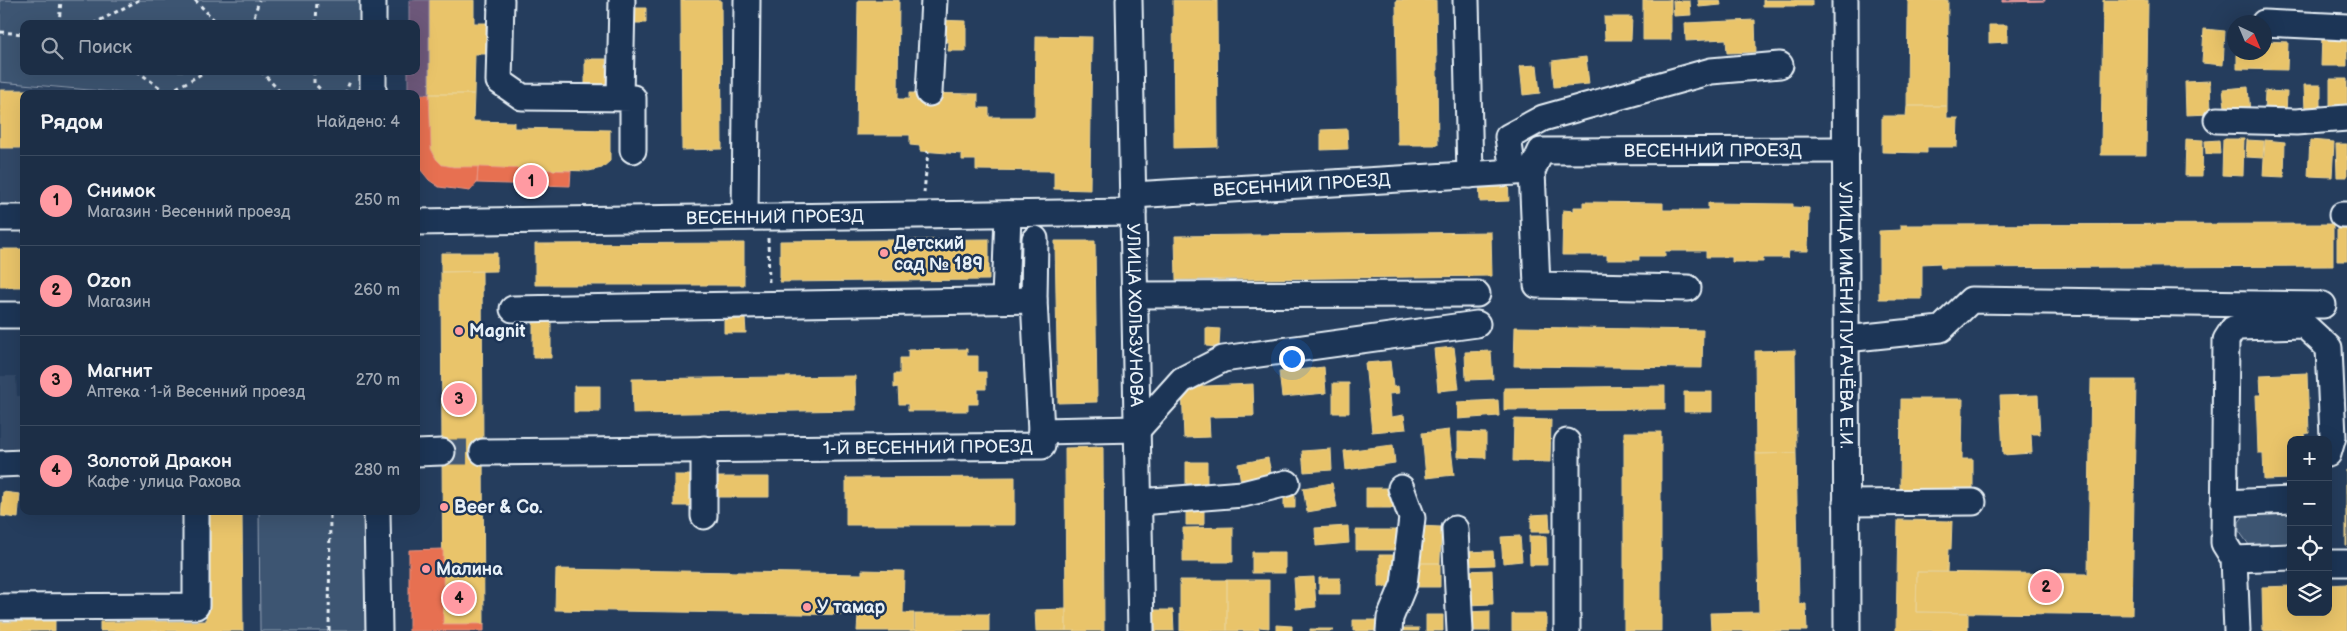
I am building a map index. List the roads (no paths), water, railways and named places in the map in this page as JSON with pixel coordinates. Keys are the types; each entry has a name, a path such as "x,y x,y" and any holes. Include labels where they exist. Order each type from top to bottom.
{"street":[{"path":"373,0 373,20"},
{"path":"500,0 499,81 522,97 634,98 633,150"},
{"path":"620,98 622,0"},
{"path":"748,0 756,217"},
{"path":"929,94 934,0"},
{"name":"УЛИЦА ХОЛЬЗУНОВА","path":"1129,0 1141,631"},
{"path":"1466,0 1470,175"},
{"name":"УЛИЦА ИМЕНИ ПУГАЧЁВА Е.И.","path":"1846,0 1847,631"},
{"path":"2272,23 2347,27"},
{"path":"1688,288 1537,285 1522,172 1508,137 1543,118 1711,71 1780,65"},
{"path":"373,75 373,90"},
{"path":"2216,120 2296,122 2347,118"},
{"name":"ВЕСЕННИЙ ПРОЕЗД","path":"420,222 1008,214 1522,172 1541,151 1846,150"},
{"path":"1005,300 1008,214"},
{"path":"0,218 20,218"},
{"path":"1035,239 1034,300 1041,431"},
{"path":"1135,295 1477,294"},
{"path":"513,309 1034,300"},
{"path":"1846,339 1941,329 1971,300 2323,305"},
{"path":"0,315 20,315"},
{"path":"1138,429 1182,380 1223,359 1477,324"},
{"path":"2237,631 2234,560 2224,543 2226,340 2233,329 2240,327 2304,325 2329,348 2332,440"},
{"name":"1-Й ВЕСЕННИЙ ПРОЕЗД","path":"483,452 1042,446 1041,431 1138,429"},
{"path":"1567,442 1567,631"},
{"path":"704,449 704,516"},
{"path":"420,453 442,452"},
{"path":"0,464 20,463"},
{"path":"1139,502 1243,494 1287,483"},
{"path":"1390,631 1390,618 1404,584 1412,518 1401,488"},
{"path":"2224,503 2287,500"},
{"path":"1846,503 1973,502"},
{"path":"0,607 196,606 196,515"},
{"path":"377,515 378,631"},
{"path":"1456,529 1460,631"},
{"path":"2234,560 2287,557"},
{"path":"2332,564 2347,563"},
{"path":"2248,589 2249,631"}],"tunnel":[{"path":"442,452 483,452"}],"place":[{"name":"Снимок","path":"531,181"},
{"name":"Детский сад № 189","path":"884,253"},
{"name":"Magnit","path":"459,331"},
{"name":"Магнит","path":"459,399"},
{"name":"Beer & Co.","path":"444,507"},
{"name":"Малина","path":"426,569"},
{"name":"Ozon","path":"2046,587"},
{"name":"Золотой Дракон","path":"459,598"},
{"name":"У тамар","path":"807,607"}]}
